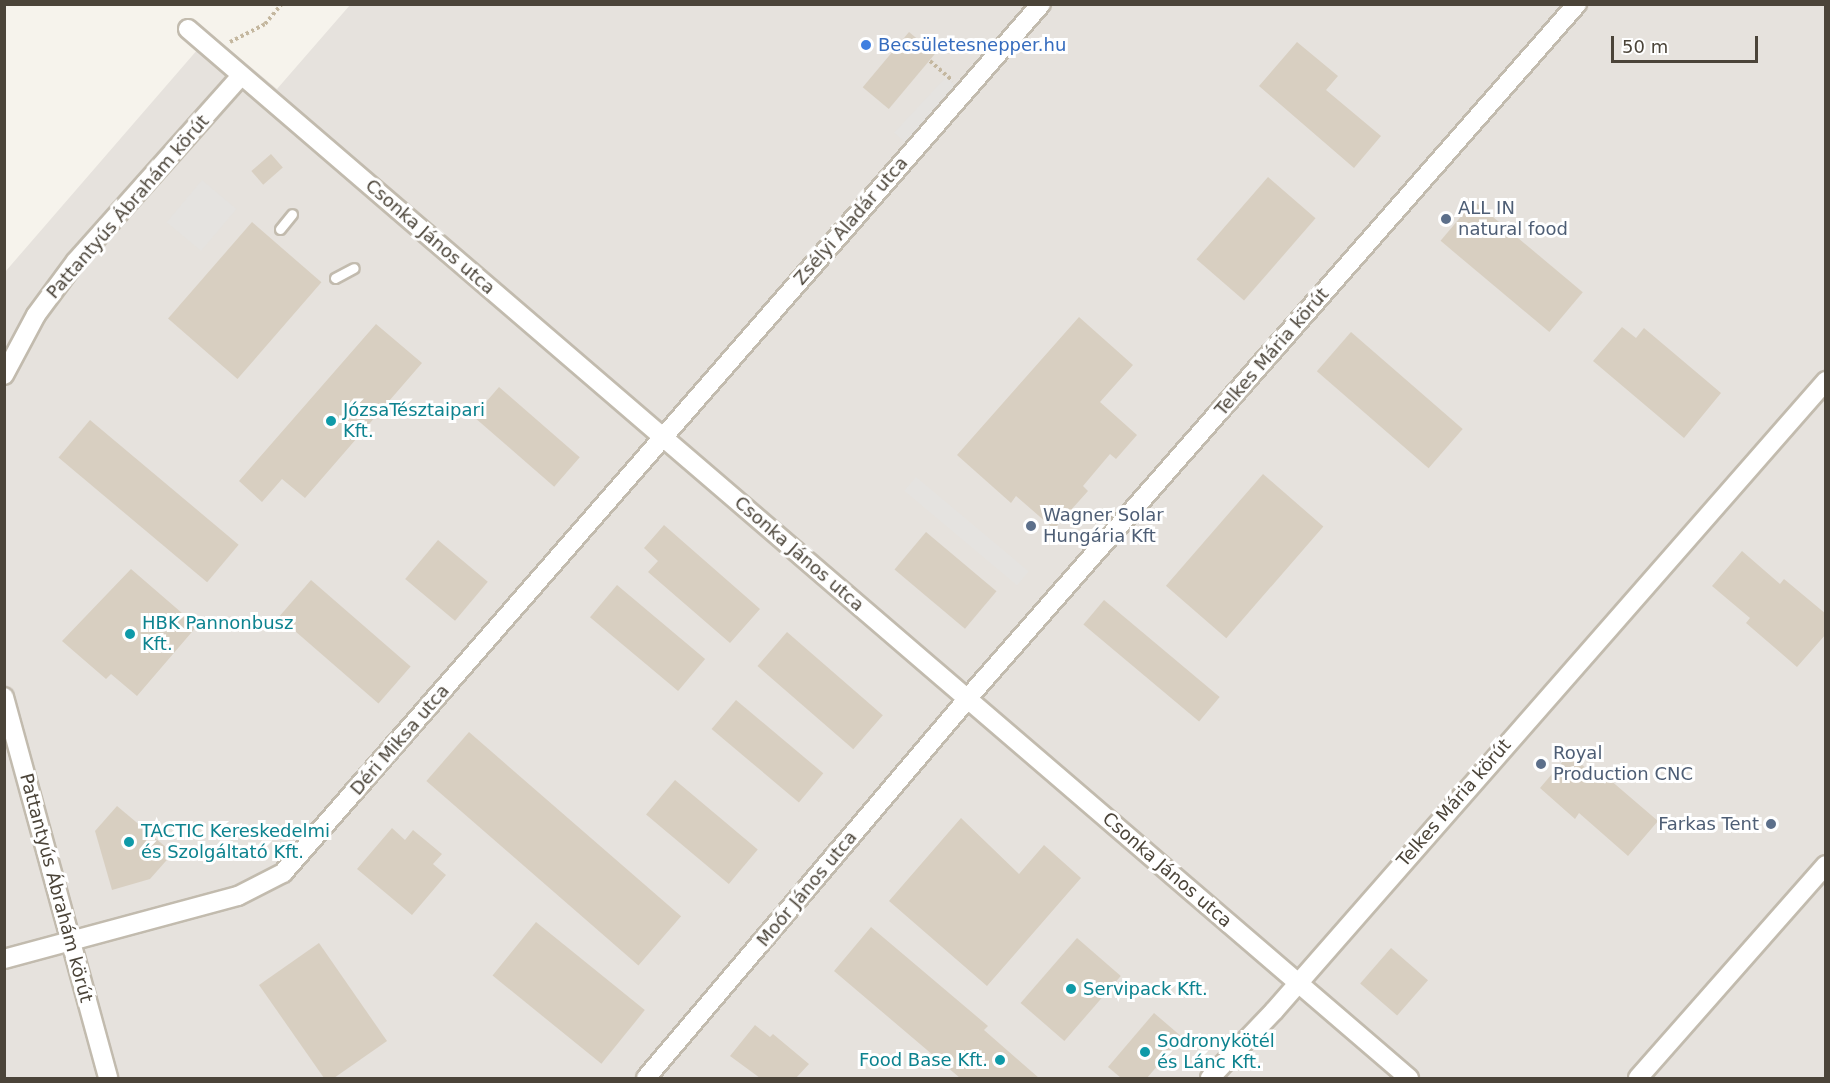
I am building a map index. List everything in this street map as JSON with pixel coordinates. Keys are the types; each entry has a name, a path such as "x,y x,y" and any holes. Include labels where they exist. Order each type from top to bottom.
{"street":[{"name":"Zsélyi Aladár utca","path":"662,436 1041,4"},
{"name":"Telkes Mária körút","path":"967,699 1577,4"},
{"name":"Csonka János utca","path":"188,29 1409,1078"},
{"name":"Pattantyús Ábrahám körút","path":"4,375 36,315 76,261 241,76"},
{"name":"Telkes Mária körút","path":"1210,1078 1298,983 1826,381"},
{"name":"Déri Miksa utca","path":"4,959 71,943 238,896 283,873 662,436"},
{"name":"Pattantyús Ábrahám körút","path":"4,697 9,729 108,1078"},
{"name":"Moór János utca","path":"646,1078 967,699"},
{"path":"1638,1078 1826,865"}],"lane":[{"path":"280,229 292,214"},
{"path":"335,278 354,268"}],"path":[{"path":"215,52 265,24 282,4"},
{"path":"930,61 964,92"}],"shaded area":[{"path":"350,5 1825,5 1825,1078 5,1078 5,272 211,34 277,89"},
{"path":"946,77 959,89 907,145 894,133"},
{"path":"202,180 236,209 201,251 167,222"},
{"path":"916,477 1029,571 1017,585 904,491"}],"building":[{"path":"909,32 935,54 889,109 863,87"},
{"path":"1297,42 1338,76 1326,90 1381,136 1354,168 1259,86"},
{"path":"271,154 283,168 263,185 251,171"},
{"path":"1268,177 1316,218 1244,301 1196,259"},
{"path":"1474,201 1583,292 1549,332 1441,241"},
{"path":"252,222 321,282 237,379 168,319"},
{"path":"1079,317 1133,365 1100,402 1137,435 1116,459 1110,454 1083,486 1088,491 1054,529 1016,496 1011,503 957,455"},
{"name":"JózsaTésztaipari Kft.","path":"376,324 422,363 305,498 282,479 262,502 239,481"},
{"path":"1622,327 1636,338 1644,328 1721,393 1684,438 1593,361"},
{"path":"1351,332 1463,429 1429,468 1317,371"},
{"path":"499,387 580,457 554,487 473,416"},
{"path":"90,420 239,545 207,582 59,458"},
{"path":"1263,474 1323,526 1226,638 1166,586"},
{"path":"664,525 760,609 730,643 648,572 658,561 644,548"},
{"path":"926,532 996,591 965,629 895,570"},
{"path":"438,540 488,582 455,621 405,579"},
{"path":"1742,551 1780,584 1784,579 1826,614 1826,634 1797,667 1746,623 1750,618 1712,586"},
{"name":"HBK Pannonbusz Kft.","path":"131,569 197,626 137,696 111,674 106,679 62,641"},
{"path":"311,580 411,667 378,704 279,617"},
{"path":"617,585 705,659 678,691 590,617"},
{"path":"1104,600 1220,697 1199,722 1083,625"},
{"path":"787,632 883,715 853,749 757,666"},
{"path":"736,700 823,773 799,802 712,729"},
{"path":"469,732 681,916 638,965 426,781"},
{"path":"1569,754 1605,784 1609,779 1658,821 1628,856 1579,813 1575,819 1540,788"},
{"path":"675,780 758,849 729,884 646,814"},
{"name":"TACTIC Kereskedelmi és Szolgáltató Kft.","path":"117,806 173,853 150,879 112,890 95,831"},
{"path":"961,818 1019,874 1044,845 1081,878 987,986 889,901"},
{"path":"392,828 405,840 413,830 442,854 433,864 446,875 412,915 357,869"},
{"path":"536,922 645,1010 601,1064 493,976"},
{"path":"871,927 988,1026 984,1030 1039,1078 960,1078 834,971"},
{"name":"Servipack Kft.","path":"1077,938 1121,976 1064,1041 1021,1003"},
{"path":"319,943 387,1041 334,1078 324,1078 259,985"},
{"path":"1391,948 1428,980 1397,1016 1360,983"},
{"name":"Sodronykötél és Lánc Kft.","path":"1154,1013 1182,1037 1147,1078 1121,1078 1108,1067"},
{"path":"755,1025 770,1037 773,1034 809,1064 796,1078 760,1078 730,1056"}],"place":[{"name":"Becsületesnepper.hu","path":"866,45"},
{"name":"ALL IN natural food","path":"1446,219"},
{"name":"JózsaTésztaipari Kft.","path":"331,421"},
{"name":"Wagner Solar Hungária Kft","path":"1031,526"},
{"name":"HBK Pannonbusz Kft.","path":"130,634"},
{"name":"Royal Production CNC","path":"1541,764"},
{"name":"Farkas Tent","path":"1771,824"},
{"name":"TACTIC Kereskedelmi és Szolgáltató Kft.","path":"129,842"},
{"name":"Servipack Kft.","path":"1071,989"},
{"name":"Sodronykötél és Lánc Kft.","path":"1145,1052"},
{"name":"Food Base Kft.","path":"1000,1060"}]}
